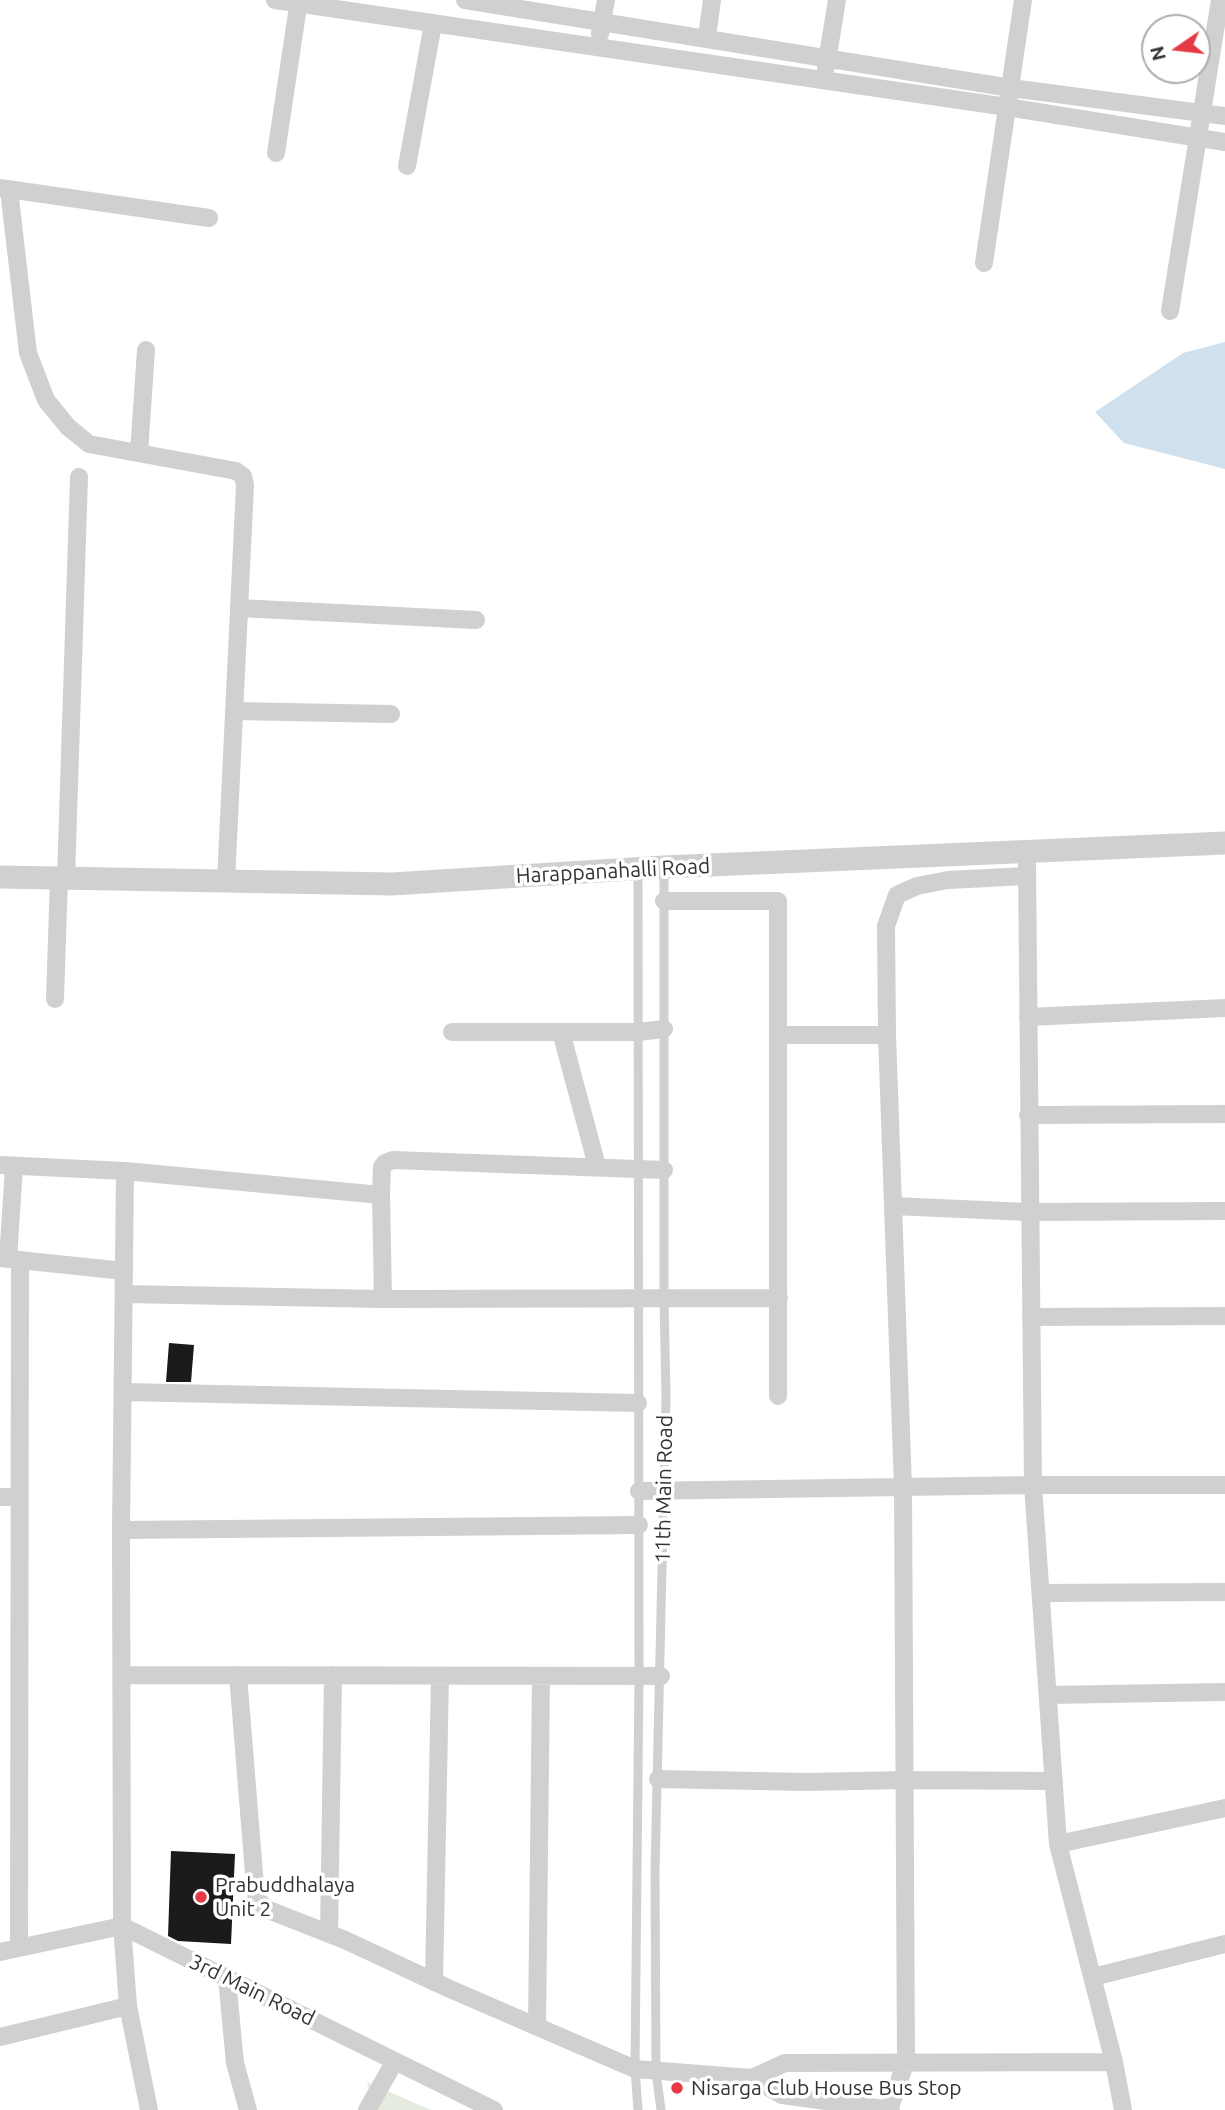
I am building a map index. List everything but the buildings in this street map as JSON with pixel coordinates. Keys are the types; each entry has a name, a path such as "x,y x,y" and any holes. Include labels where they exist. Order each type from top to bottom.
{"street":[{"path":"275,0 1007,107 1198,140 1225,142"},
{"path":"466,0 1011,88 1225,116"},
{"path":"597,48 606,0"},
{"path":"707,37 712,0"},
{"path":"824,81 837,0"},
{"path":"984,263 1023,0"},
{"path":"1170,311 1220,0"},
{"path":"276,153 298,2"},
{"path":"407,166 432,24"},
{"path":"209,218 5,189 28,353 46,400 68,427 89,444 236,471 243,476 245,485 226,881"},
{"path":"139,453 146,350"},
{"path":"55,999 63,878 79,477"},
{"path":"239,608 476,620"},
{"path":"234,711 391,714"},
{"name":"Harappanahalli Road","path":"0,877 392,884 664,867 1225,843"},
{"path":"1027,850 1033,1485 1058,1844 1114,2062 1123,2110"},
{"path":"238,1675 257,1899 266,1909 329,1934 635,2069 751,2078 782,2095 889,2110 906,2061 903,1488 887,1035 886,926 897,895 917,886 948,880 1027,876"},
{"path":"664,901 778,901 778,1396"},
{"path":"1028,1017 1225,1008"},
{"path":"452,1032 638,1032 664,1029"},
{"path":"561,1032 597,1166"},
{"path":"779,1035 887,1035"},
{"path":"1028,1115 1225,1114"},
{"path":"383,1299 381,1195 382,1167 385,1163 393,1160 664,1170"},
{"path":"19,1948 19,1497 7,1166 125,1171 381,1195"},
{"path":"125,1171 121,1530 122,1926 128,2006 143,2109"},
{"path":"893,1206 1029,1212 1225,1211"},
{"path":"9,1259 124,1271"},
{"path":"124,1294 383,1299 779,1298"},
{"path":"1031,1317 1225,1316"},
{"path":"122,1392 638,1403"},
{"path":"639,1491 664,1493 1033,1485 1225,1485"},
{"path":"0,1497 19,1497"},
{"path":"121,1530 639,1525"},
{"path":"1041,1593 1225,1592"},
{"path":"122,1675 661,1676"},
{"path":"329,1934 333,1675"},
{"path":"434,1982 440,1676"},
{"path":"537,2027 541,1676"},
{"path":"1048,1695 1225,1692"},
{"path":"658,1779 807,1782 1054,1781"},
{"path":"1058,1844 1225,1808"},
{"path":"0,1952 122,1926"},
{"name":"3rd Main Road","path":"122,1926 494,2110"},
{"path":"1093,1977 1225,1944"},
{"path":"228,1978 235,2063 248,2110"},
{"path":"0,2037 128,2006"},
{"path":"367,2110 395,2061"},
{"path":"751,2078 785,2063 1114,2062"}],"lane":[{"name":"11th Main Road","path":"661,2110 656,2072 656,1871 666,1396 664,867"},
{"name":"11th Main Road","path":"638,869 639,1676 635,2069 638,2110"}],"shaded area":[{"path":"367,2082 431,2110 374,2110"}],"water":[{"path":"1225,342 1225,469 1124,443 1095,412 1183,353"}],"place":[{"name":"Prabuddhalaya Unit 2","path":"201,1897"},
{"name":"Nisarga Club House Bus Stop","path":"677,2088"}]}
